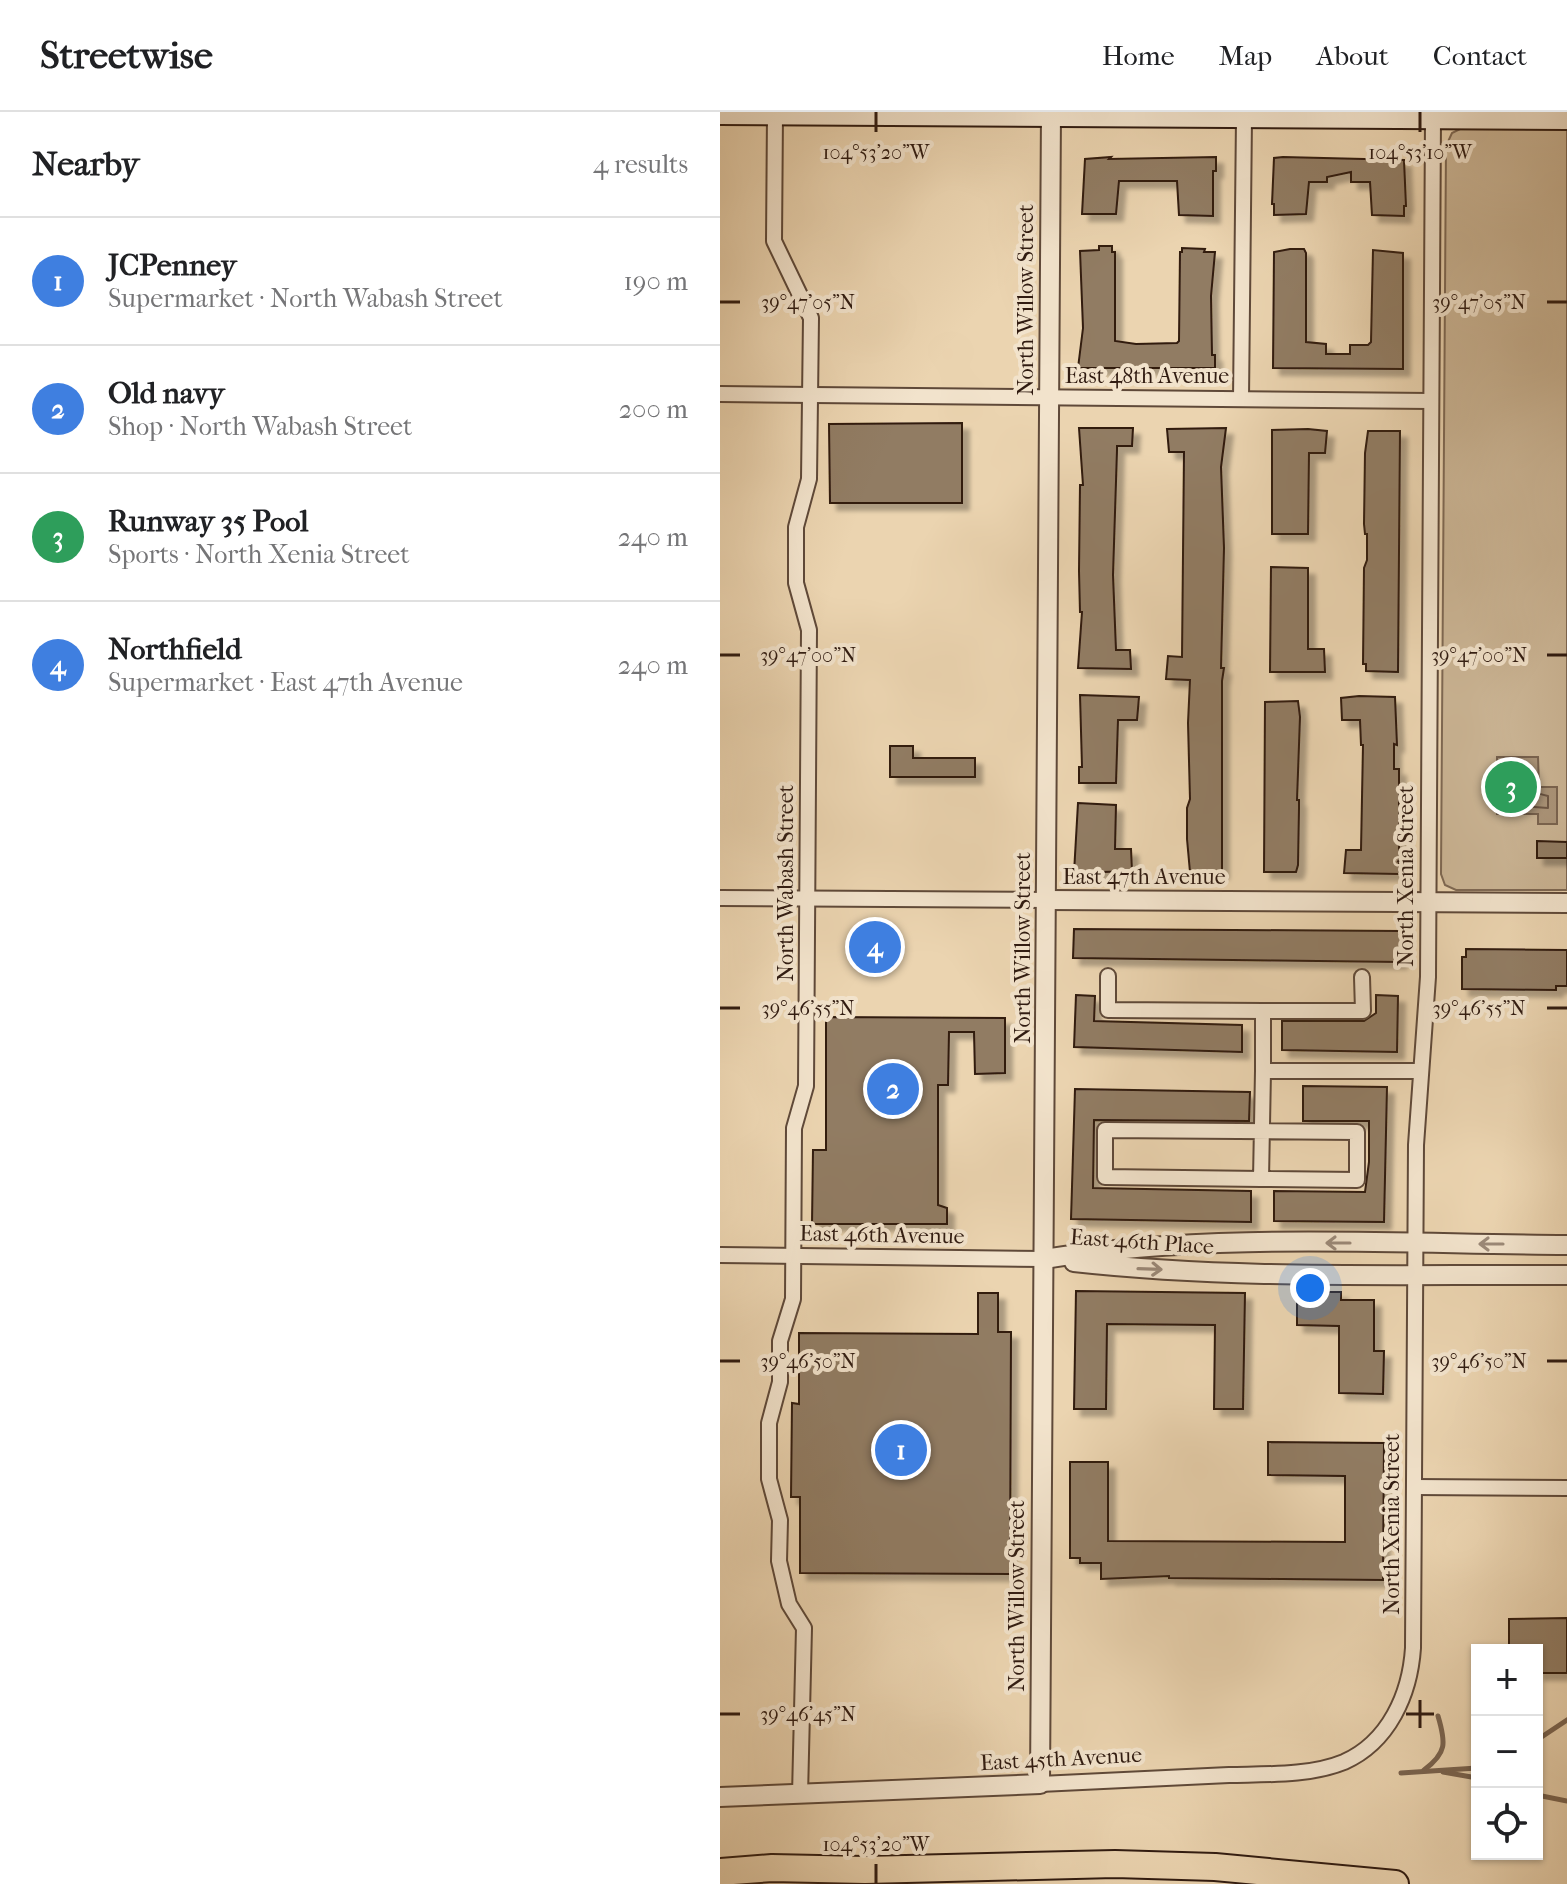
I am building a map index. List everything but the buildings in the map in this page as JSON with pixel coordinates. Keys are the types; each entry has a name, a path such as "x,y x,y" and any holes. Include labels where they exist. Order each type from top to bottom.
{"highway":[{"path":"720,1873 772,1868 865,1870 1115,1864 1215,1867 1395,1884"},
{"path":"720,1873 825,1884"}],"main road":[{"path":"720,114 1567,119"}],"street":[{"name":"North Wabash Street","path":"775,114 774,241 811,318 809,479 796,527 796,583 809,630 806,1086 794,1128 793,1299 780,1341 780,1382 769,1423 769,1479 780,1520 779,1561 789,1604 804,1628 800,1795"},
{"name":"North Willow Street","path":"1040,1784 1051,115"},
{"path":"1241,399 1244,118"},
{"name":"North Xenia Street","path":"1388,1724 1403,1701 1412,1665 1416,1145 1428,977 1433,118"},
{"name":"East 48th Avenue","path":"720,394 1430,401"},
{"name":"East 47th Avenue","path":"720,898 1567,903"},
{"path":"1108,976 1108,1010 1263,1011 1363,1011 1362,977"},
{"path":"1261,1179 1263,1011"},
{"path":"1263,1071 1421,1071"},
{"path":"1105,1130 1357,1132 1357,1180 1261,1179 1105,1177 1105,1130"},
{"name":"East 46th Place","path":"1044,1259 1225,1242 1567,1245"},
{"name":"East 46th Avenue","path":"720,1255 1044,1259"},
{"name":"East 46th Place","path":"1044,1259 1137,1269 1567,1275"},
{"path":"1414,1487 1567,1488"},
{"name":"East 45th Avenue","path":"720,1797 1311,1770 1347,1760 1366,1747 1388,1724"}],"shaded area":[{"path":"1464,127 1567,128 1567,890 1456,890 1445,885 1441,874 1446,146 1452,133"}],"water":[{"path":"1497,757 1538,757 1539,787 1557,787 1557,824 1538,824 1538,814 1497,814"}],"waterway":[{"path":"1424,1770 1443,1747 1438,1716"},
{"path":"1543,1736 1567,1720"},
{"path":"1401,1773 1471,1768"},
{"path":"1443,1772 1471,1777"},
{"path":"1543,1796 1567,1801"}],"place":[{"name":"Runway 35 Pool","path":"1511,787"},
{"name":"Northfield","path":"875,947"},
{"name":"Old navy","path":"893,1089"},
{"name":"JCPenney","path":"901,1450"}]}
